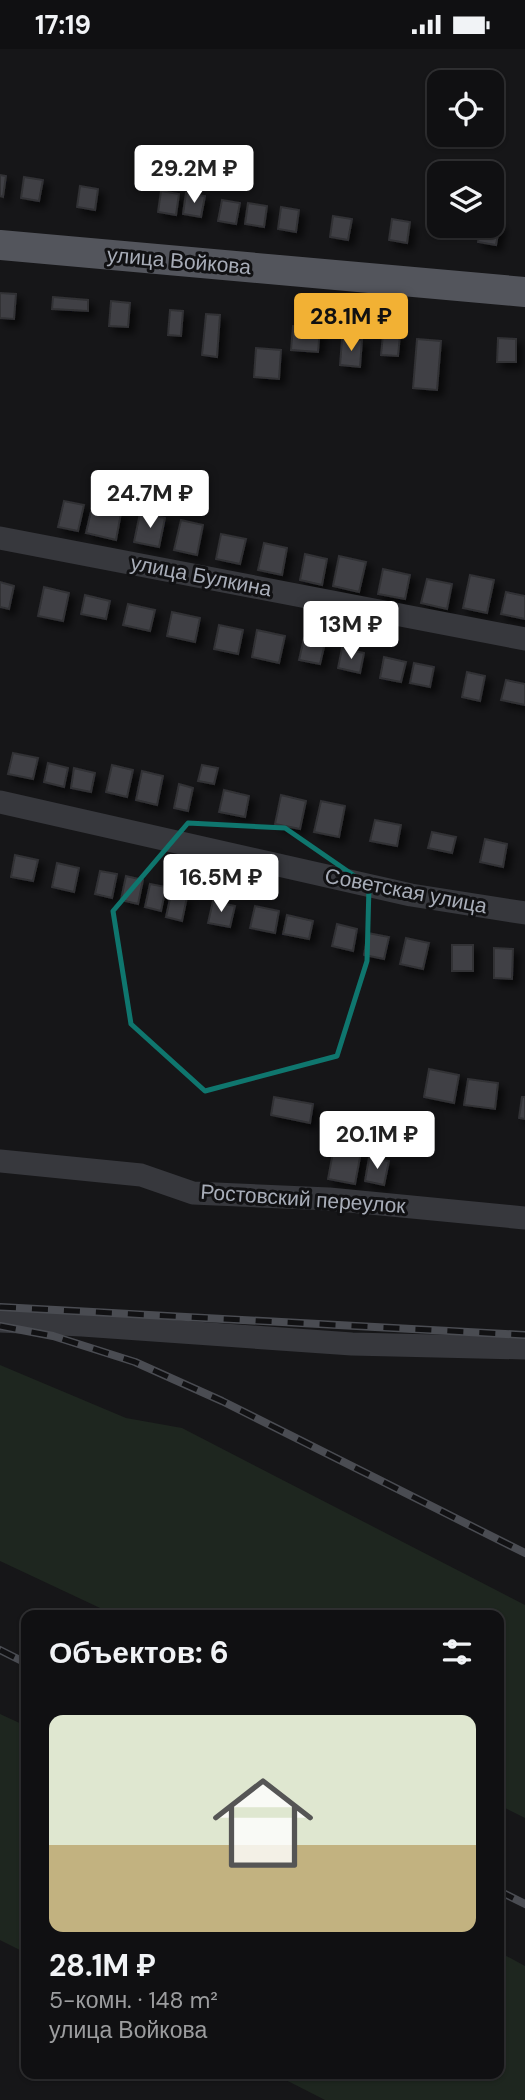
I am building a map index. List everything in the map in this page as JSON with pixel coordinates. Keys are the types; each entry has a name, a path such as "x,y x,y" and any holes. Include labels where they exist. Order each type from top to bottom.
{"main road":[{"name":"улица Войкова","path":"0,245 525,292"}],"street":[{"name":"улица Булкина","path":"0,538 525,639"},
{"name":"Советская улица","path":"0,803 411,895 525,913"},
{"name":"Ростовский переулок","path":"0,1161 141,1175 193,1193 329,1199 525,1217"},
{"path":"0,1321 352,1344 525,1348"}],"highlighted area":[{"path":"188,823 285,828 369,886 367,961 337,1056 205,1091 131,1024 113,911"}],"shaded area":[{"path":"0,1365 126,1418 182,1428 525,1605 525,1818 504,1808 504,1610 104,1610 0,1561"},
{"path":"0,1714 21,1724 21,1950 0,1940"},
{"path":"504,1955 525,1966 525,2100 325,2100 284,2079 504,2079"}],"building":[{"path":"0,175 6,176 3,197 0,196"},
{"path":"24,177 43,180 39,201 21,198"},
{"path":"80,186 98,189 95,210 77,207"},
{"path":"161,191 179,194 176,215 158,212"},
{"path":"186,193 205,196 201,217 183,214"},
{"path":"222,200 240,203 236,224 218,221"},
{"path":"248,203 267,206 264,227 245,224"},
{"path":"281,207 299,210 296,232 278,229"},
{"path":"333,216 352,219 348,240 330,237"},
{"path":"392,219 410,222 407,243 389,240"},
{"path":"479,238 497,238 496,245 478,242"},
{"path":"0,293 16,294 14,319 0,318"},
{"path":"53,297 88,300 88,311 52,309"},
{"path":"111,301 130,303 128,327 109,326"},
{"path":"170,310 183,311 181,336 168,335"},
{"path":"206,314 220,315 217,357 202,355"},
{"path":"293,326 320,328 318,352 291,350"},
{"path":"383,334 400,335 398,356 381,355"},
{"path":"498,338 516,339 516,362 497,362"},
{"path":"342,339 362,340 360,367 340,365"},
{"path":"417,339 441,341 437,390 413,388"},
{"path":"256,348 281,350 279,379 254,377"},
{"path":"64,501 84,505 78,531 58,527"},
{"path":"92,507 121,513 116,540 86,533"},
{"path":"140,513 165,518 159,547 134,542"},
{"path":"181,520 203,525 197,555 174,550"},
{"path":"221,534 246,539 240,564 216,559"},
{"path":"264,543 287,548 282,575 258,570"},
{"path":"305,554 327,559 322,585 300,580"},
{"path":"339,556 366,562 359,592 333,586"},
{"path":"383,569 410,575 405,599 378,594"},
{"path":"470,575 494,580 487,613 463,608"},
{"path":"427,579 452,584 447,609 421,603"},
{"path":"0,582 14,586 9,609 0,607"},
{"path":"44,587 69,593 63,621 38,616"},
{"path":"506,592 525,596 525,619 501,614"},
{"path":"85,595 110,601 106,619 81,614"},
{"path":"128,604 155,610 150,631 123,625"},
{"path":"172,612 200,618 195,642 167,636"},
{"path":"219,625 243,630 238,654 214,649"},
{"path":"257,630 285,636 279,663 252,657"},
{"path":"304,638 325,643 320,664 299,660"},
{"path":"342,648 364,653 360,673 338,668"},
{"path":"384,657 406,662 401,682 380,678"},
{"path":"414,663 434,667 430,687 410,683"},
{"path":"467,672 485,676 480,701 462,697"},
{"path":"506,680 525,684 525,705 501,700"},
{"path":"13,753 38,758 33,779 8,774"},
{"path":"48,763 68,768 64,787 44,782"},
{"path":"112,765 133,770 127,797 106,792"},
{"path":"202,765 218,768 214,784 198,781"},
{"path":"74,768 95,773 91,792 71,788"},
{"path":"142,771 163,776 157,805 136,800"},
{"path":"179,784 193,788 188,811 174,808"},
{"path":"224,790 249,796 245,817 219,812"},
{"path":"281,795 306,801 300,829 275,824"},
{"path":"321,801 345,806 339,837 314,832"},
{"path":"375,820 401,825 397,846 370,841"},
{"path":"432,832 456,837 452,853 428,848"},
{"path":"485,839 507,844 503,867 480,862"},
{"path":"15,855 38,860 33,881 11,877"},
{"path":"57,863 79,868 74,892 52,887"},
{"path":"100,871 117,874 112,898 95,894"},
{"path":"126,876 143,880 138,904 121,900"},
{"path":"150,884 166,887 161,911 145,907"},
{"path":"171,894 187,897 182,921 166,917"},
{"path":"213,901 235,906 230,927 208,923"},
{"path":"255,906 279,911 275,933 250,928"},
{"path":"287,915 313,921 309,939 283,934"},
{"path":"337,924 357,929 353,951 332,946"},
{"path":"368,933 389,937 384,959 364,955"},
{"path":"406,938 429,943 423,969 400,964"},
{"path":"452,945 473,945 473,971 452,971"},
{"path":"494,948 513,949 512,979 494,978"},
{"path":"429,1069 459,1075 454,1103 424,1097"},
{"path":"468,1079 498,1083 495,1109 464,1105"},
{"path":"274,1097 313,1104 310,1123 271,1115"},
{"path":"522,1097 525,1097 525,1119 519,1118"},
{"path":"334,1147 361,1152 355,1184 328,1179"},
{"path":"369,1158 389,1161 384,1185 365,1181"}],"railway":[{"path":"0,1307 525,1335"},
{"path":"0,1326 53,1336 135,1362 222,1401 525,1553"},
{"path":"0,1650 21,1660"},
{"path":"504,1894 525,1904"}]}
